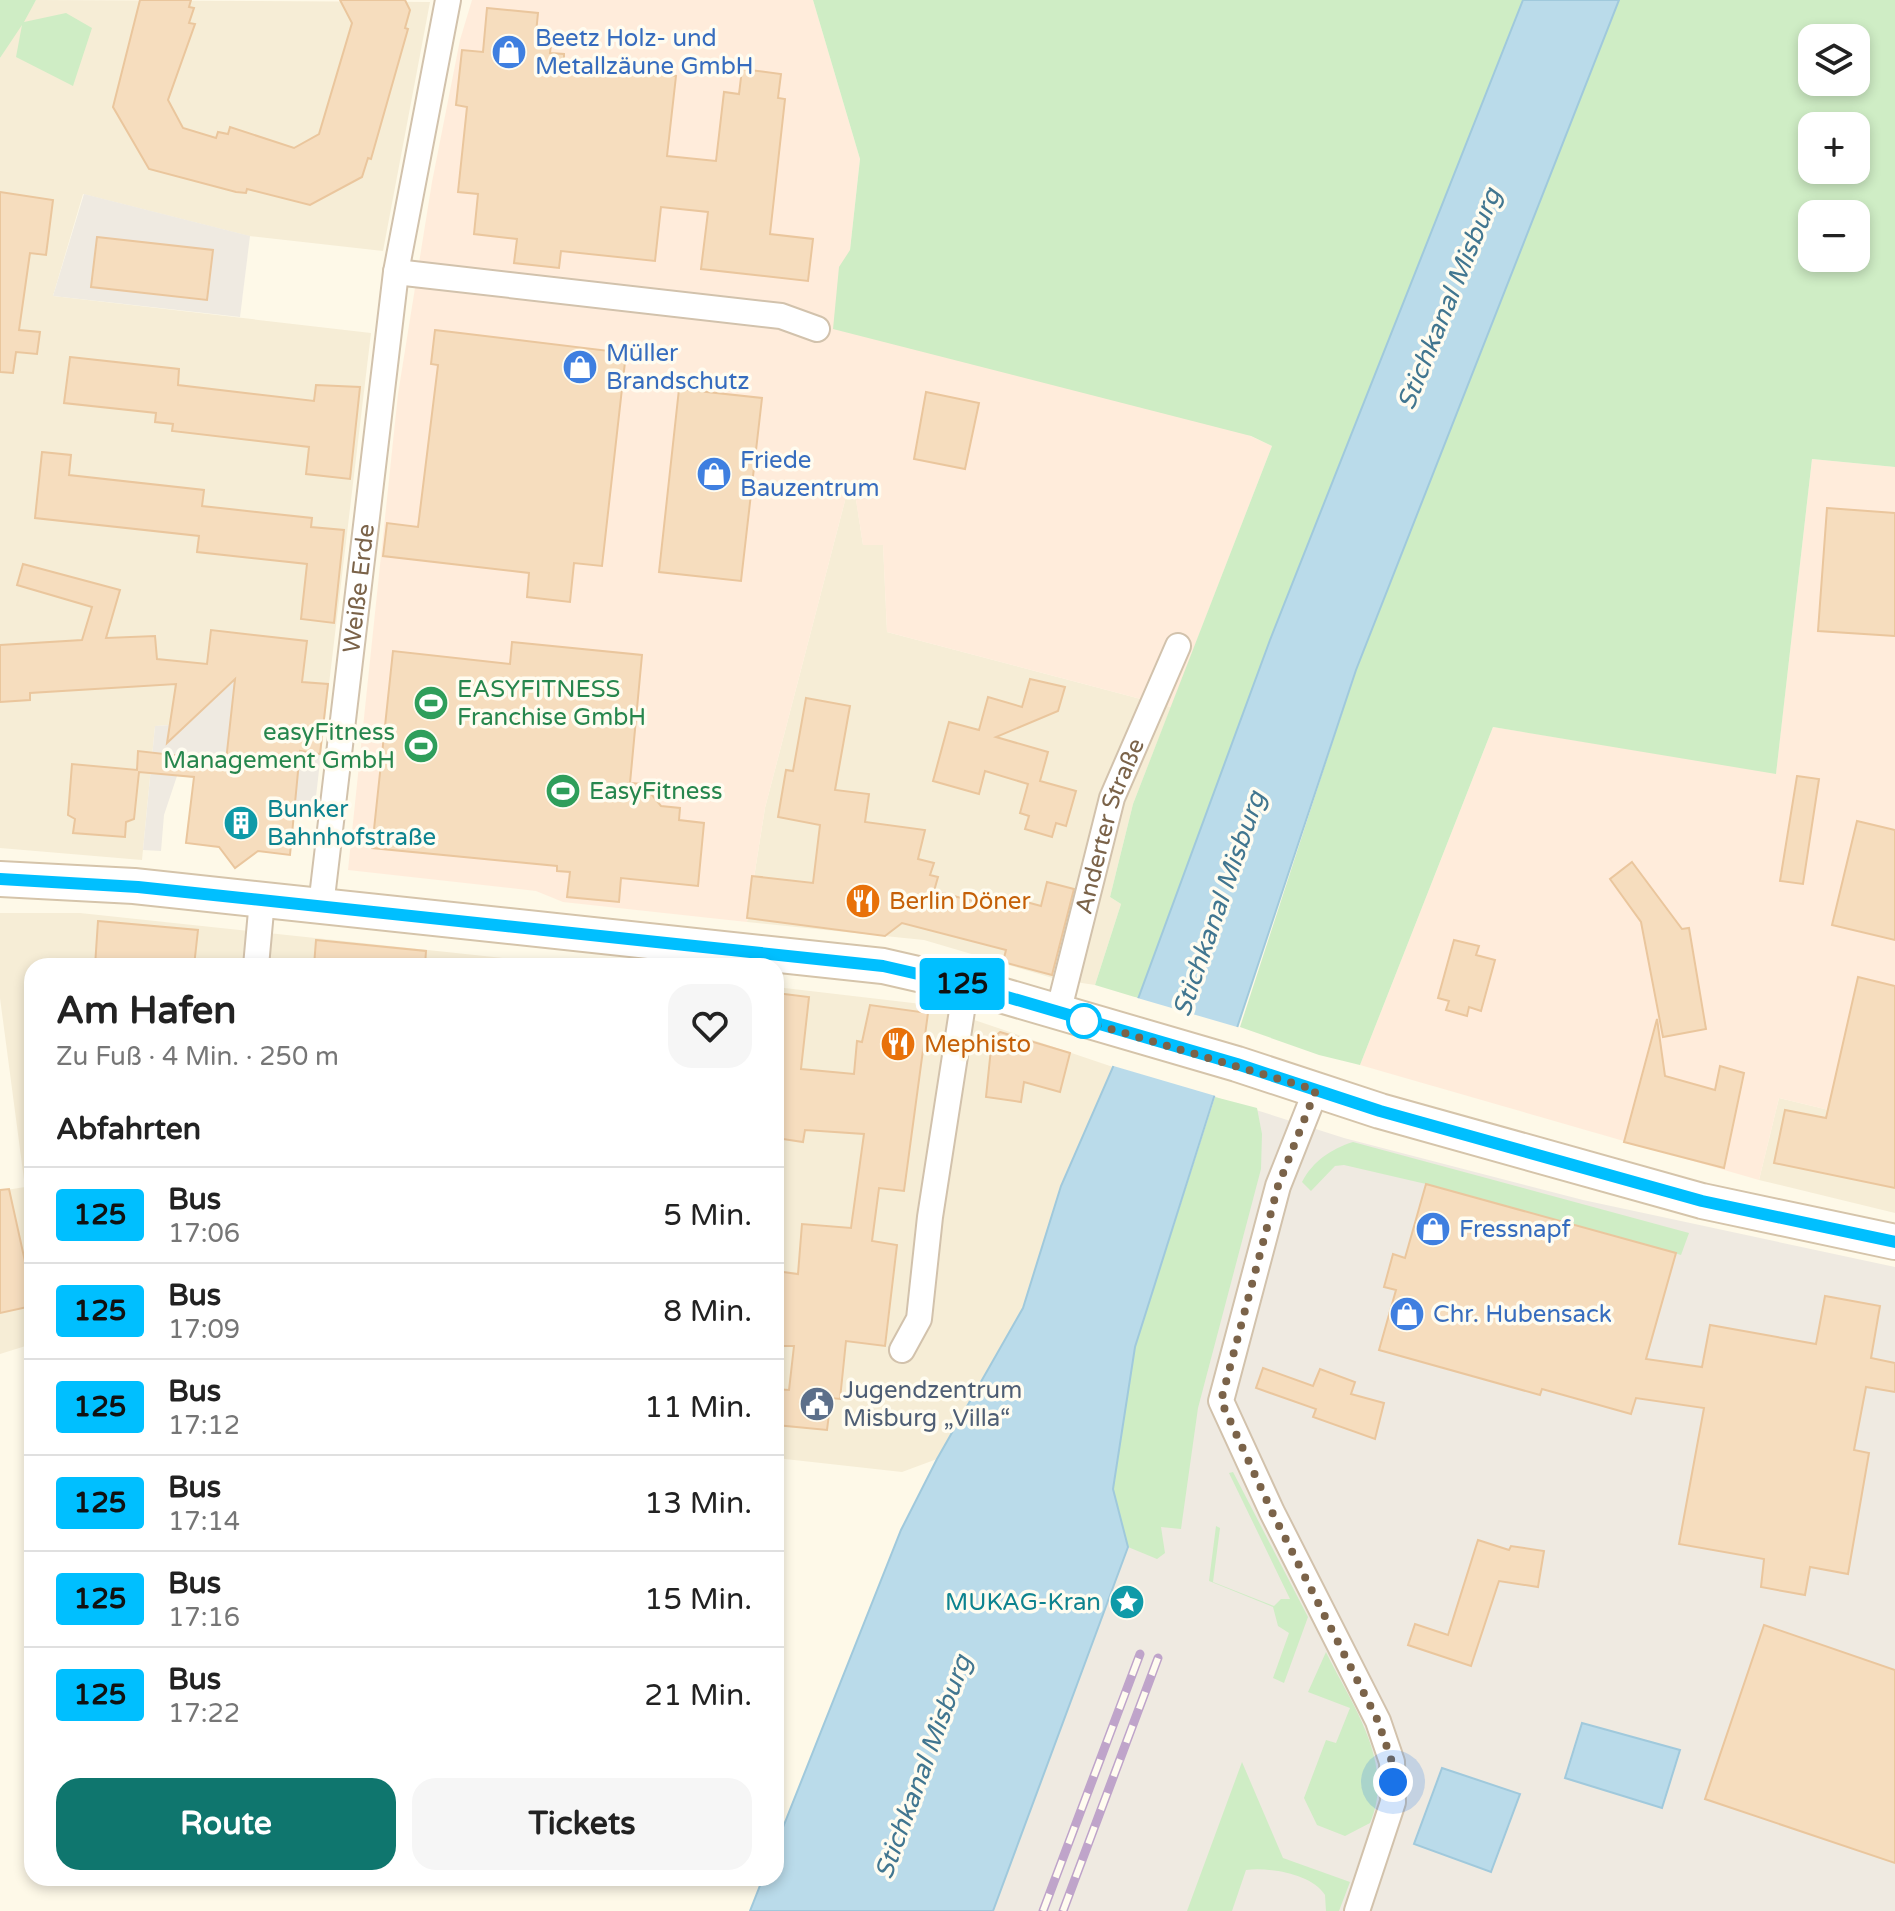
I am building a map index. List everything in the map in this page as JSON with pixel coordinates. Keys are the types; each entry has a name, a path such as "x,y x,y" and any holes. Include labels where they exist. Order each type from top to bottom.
{"main road":[{"path":"0,879 76,881 834,960 966,985 1702,1201 1895,1242"}],"street":[{"name":"Weiße Erde","path":"321,906 396,272 448,0"},
{"path":"396,272 767,314 817,329"},
{"name":"Anderter Straße","path":"1058,1013 1112,798 1178,646"},
{"path":"257,958 262,900"},
{"path":"902,1350 919,1319 930,1217 966,985"},
{"path":"1316,1090 1278,1186 1221,1401 1278,1525 1378,1721 1392,1762 1393,1802 1357,1911"}],"shaded area":[{"path":"36,0 430,2 383,251 249,236 83,194 53,296 371,333 329,684 207,671 170,725 155,726 142,860 0,848 0,58"},
{"path":"472,0 813,0 860,159 850,250 1272,446 1171,707 887,632 883,545 863,545 855,494 847,493 765,808 747,922 563,902 536,891 348,870 398,394 432,182 460,40"},
{"path":"84,194 250,236 240,317 53,296"},
{"path":"1812,459 1895,467 1895,1126 1779,1098 1759,1180 1360,1065 1493,727 1776,773"},
{"path":"847,493 855,493 863,545 883,544 887,632 1171,707 1133,804 1110,897 1121,904 1095,985 1056,979 924,940 747,922 765,808"},
{"path":"180,661 207,664 207,671 329,684 315,805 296,803 296,788 177,776 164,815 161,851 143,850 155,726 170,725"},
{"path":"0,913 80,913 504,958 24,958 24,1179 0,998"},
{"path":"784,988 930,1005 1113,1067 1061,1186 1023,1308 937,1459 902,1472 784,1459"},
{"path":"1215,1097 1344,1138 1583,1200 1895,1267 1895,1911 993,1911 1127,1547 1113,1489 1135,1347"},
{"path":"1779,1098 1895,1126 1895,1213 1759,1180"},
{"path":"24,1187 24,1346 0,1354 0,1191"}],"green space":[{"path":"0,0 36,0 24,22 66,13 92,28 73,86 16,57 22,25 0,58"},
{"path":"813,0 1523,0 1270,640 1138,998 1095,985 1121,904 1110,897 1133,804 1272,446 1251,436 833,329 839,267 850,250 860,159"},
{"path":"1619,0 1895,0 1895,467 1812,459 1776,774 1493,727 1360,1065 1319,1055 1240,1027 1356,670"},
{"path":"1215,1097 1257,1108 1262,1134 1261,1169 1198,1408 1181,1529 1161,1527 1165,1553 1157,1559 1128,1547 1113,1489 1135,1347"},
{"path":"1353,1142 1689,1233 1681,1255 1426,1184 1344,1165 1335,1166 1311,1191 1302,1182 1323,1157"},
{"path":"1233,1472 1308,1617 1284,1683 1273,1678 1289,1633 1278,1626 1273,1607 1209,1581 1216,1526 1220,1528 1213,1582 1274,1606 1281,1599 1290,1599 1229,1473"},
{"path":"1326,1652 1367,1734 1378,1778 1377,1801 1370,1823 1345,1836 1317,1825 1304,1798 1326,1740 1336,1743 1350,1708 1308,1692"},
{"path":"1242,1762 1283,1858 1350,1882 1339,1911 1326,1911 1325,1895 1311,1882 1278,1871 1256,1869 1246,1870 1232,1911 1187,1911"}],"water":[{"name":"Stichkanal Misburg","path":"1523,0 1619,0 1356,670 1214,1097 1135,1347 1113,1489 1128,1547 993,1911 750,1911 760,1886 784,1886 784,1825 901,1530 937,1459 1023,1308 1061,1186 1113,1067 1270,640"},
{"path":"1582,1723 1680,1750 1662,1808 1565,1778"},
{"path":"1442,1768 1520,1794 1491,1872 1414,1844"}],"pier":[{"path":"1134,997 1244,1029 1219,1097 1110,1065"}],"building":[{"path":"140,0 191,0 189,7 194,8 189,23 195,24 168,100 183,128 216,138 218,132 228,134 230,127 294,148 319,134 352,23 340,0 405,0 410,10 405,28 408,29 371,159 368,158 362,177 310,205 247,189 246,193 236,192 149,169 113,107"},
{"path":"487,8 538,13 535,43 551,45 550,53 564,54 564,63 676,76 667,156 716,161 724,92 739,94 742,69 781,74 778,98 785,99 770,234 813,239 808,281 701,269 708,212 661,207 655,261 561,251 559,268 514,263 517,239 474,234 478,194 458,192 467,107 456,105 462,50 483,52"},
{"path":"0,192 53,200 46,255 30,253 19,330 40,332 37,354 16,352 13,373 0,372"},
{"path":"97,237 213,250 207,300 91,287"},
{"path":"435,330 626,353 602,566 574,563 570,602 527,597 529,573 383,556 387,523 418,527 438,365 431,364"},
{"path":"70,357 179,369 178,385 314,401 316,385 360,387 350,479 306,474 309,447 172,431 173,424 155,422 156,413 64,403"},
{"path":"679,389 762,398 741,581 659,572"},
{"path":"926,392 979,403 965,469 914,459"},
{"path":"42,452 71,455 69,475 204,490 202,506 312,518 311,527 344,530 334,623 301,619 307,564 197,552 199,536 35,518"},
{"path":"1827,508 1895,513 1895,636 1818,631"},
{"path":"23,564 120,590 106,638 155,636 157,659 207,664 211,630 307,641 302,682 328,684 320,754 300,751 290,855 258,851 235,868 219,847 186,843 194,777 139,772 134,819 126,822 125,837 73,833 75,819 68,815 72,764 137,770 138,751 226,761 235,679 167,743 176,684 30,693 30,700 0,702 0,645 82,640 92,607 17,585"},
{"path":"512,642 642,655 630,783 643,784 661,806 680,808 679,820 704,823 698,886 621,878 619,902 567,897 570,872 557,871 557,866 372,848 393,651 510,664"},
{"path":"1030,679 1065,687 1058,711 996,737 1048,752 1040,781 1076,791 1066,826 1056,823 1052,837 1025,829 1029,816 1020,813 1028,784 985,771 979,794 933,781 949,722 979,730 988,697 1022,707"},
{"path":"806,698 850,706 835,790 869,794 865,822 925,830 918,859 934,863 930,875 938,877 934,891 1016,912 1019,900 1041,906 1047,882 1074,889 1052,975 1003,962 1006,950 902,923 885,936 747,918 752,876 813,883 820,825 778,817 786,770 793,771"},
{"path":"1797,776 1819,779 1803,884 1780,881"},
{"path":"1857,821 1895,830 1895,940 1832,925"},
{"path":"1632,862 1682,929 1689,928 1706,1029 1663,1037 1641,922 1610,879"},
{"path":"98,921 198,930 195,958 96,958"},
{"path":"316,940 426,951 426,958 315,958"},
{"path":"1454,940 1479,946 1476,955 1495,960 1481,1011 1469,1007 1467,1016 1446,1010 1449,1001 1438,998"},
{"path":"1858,977 1895,986 1895,1188 1774,1163 1785,1110 1826,1118"},
{"path":"784,994 809,997 801,1069 854,1074 857,1041 862,1042 870,1005 928,1013 904,1191 879,1188 872,1241 897,1245 885,1346 846,1341 840,1399 831,1398 827,1430 784,1426 784,1390 789,1390 794,1346 784,1346 784,1272 798,1274 802,1224 851,1228 864,1134 805,1130 803,1142 784,1139"},
{"path":"1657,1019 1665,1076 1715,1090 1720,1066 1744,1073 1724,1168 1624,1142"},
{"path":"1000,1032 1070,1053 1060,1092 1024,1082 1021,1102 986,1097 992,1039"},
{"path":"1426,1184 1676,1253 1646,1359 1702,1367 1710,1325 1816,1344 1825,1296 1880,1306 1871,1358 1895,1363 1895,1392 1866,1387 1854,1450 1869,1453 1848,1574 1810,1567 1805,1595 1788,1592 1761,1587 1764,1559 1679,1544 1704,1408 1636,1398 1631,1414 1542,1389 1540,1395 1379,1350 1396,1290 1384,1287 1393,1254 1405,1258"},
{"path":"9,1189 24,1257 24,1308 0,1313 0,1190"},
{"path":"1263,1368 1313,1386 1320,1369 1355,1382 1351,1394 1384,1403 1375,1439 1313,1417 1316,1409 1256,1388"},
{"path":"1478,1540 1509,1550 1511,1546 1544,1551 1538,1587 1499,1581 1471,1666 1408,1645 1415,1624 1448,1635"},
{"path":"1764,1625 1895,1670 1895,1863 1705,1799"}],"railway":[{"path":"1043,1911 1140,1654"},
{"path":"1063,1911 1158,1658"}],"bus line":[{"name":"125","path":"0,879 76,881 138,887 883,966 966,985 1237,1064 1380,1111 1702,1201 1895,1242"}],"place":[{"name":"Beetz Holz- und Metallzäune GmbH","path":"509,52"},
{"name":"Müller Brandschutz","path":"580,367"},
{"name":"Friede Bauzentrum","path":"714,474"},
{"name":"EASYFITNESS Franchise GmbH","path":"431,703"},
{"name":"easyFitness Management GmbH","path":"421,746"},
{"name":"EasyFitness","path":"563,791"},
{"name":"Bunker Bahnhofstraße","path":"241,823"},
{"name":"Berlin Döner","path":"863,901"},
{"name":"Mephisto","path":"898,1044"},
{"name":"Fressnapf","path":"1433,1229"},
{"name":"Chr. Hubensack","path":"1407,1314"},
{"name":"Jugendzentrum Misburg „Villa“","path":"817,1404"},
{"name":"MUKAG-Kran","path":"1127,1602"}],"route":[{"path":"1084,1021 1237,1064 1316,1090 1278,1186 1221,1401 1272,1512 1378,1721 1392,1762 1393,1782"}]}
